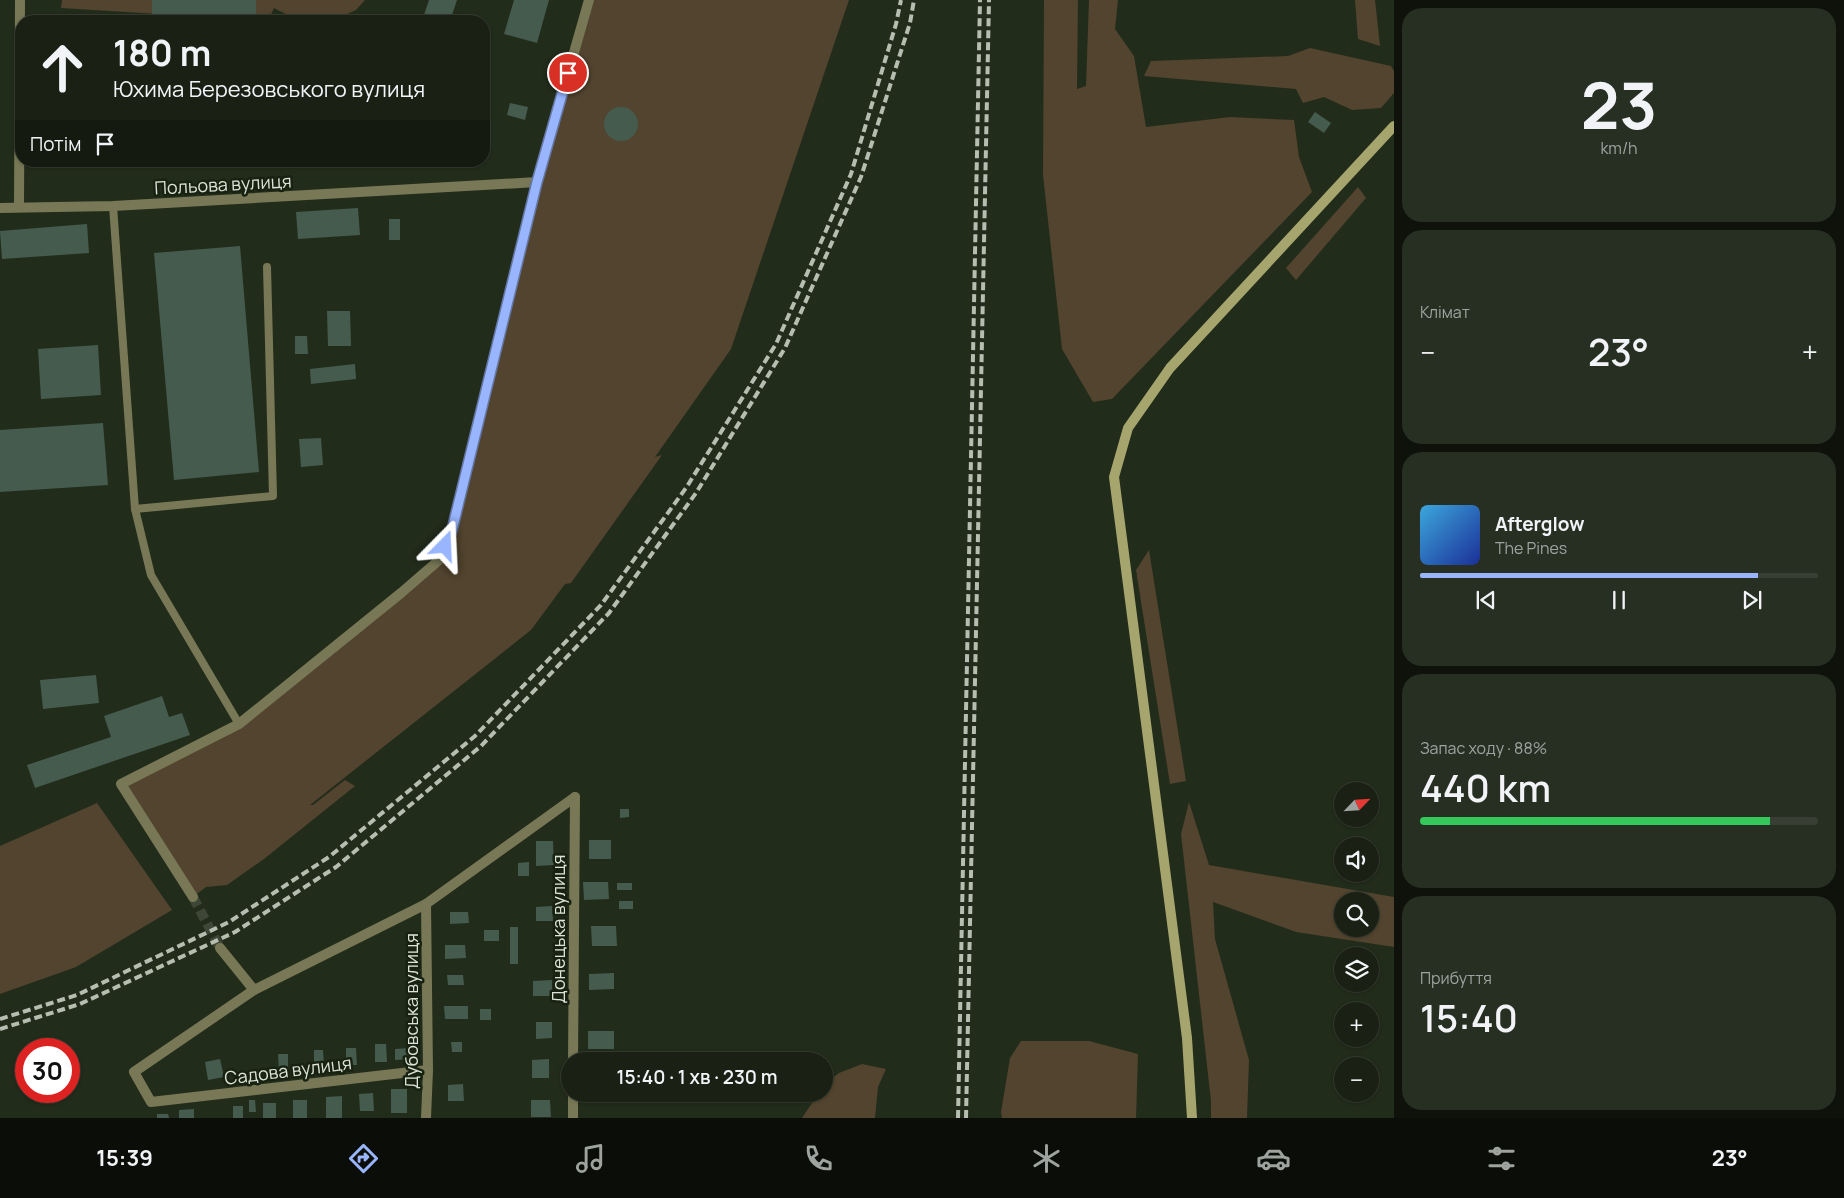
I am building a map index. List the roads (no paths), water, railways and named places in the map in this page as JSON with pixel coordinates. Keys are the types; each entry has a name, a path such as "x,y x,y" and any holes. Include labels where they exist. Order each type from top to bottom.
{"main road":[{"path":"1192,1118 1187,1038 1114,477 1128,428 1170,368 1394,126"}],"street":[{"path":"20,0 20,15"},
{"path":"193,897 121,784 239,724 438,561 452,530 537,182 589,0"},
{"path":"19,167 19,206"},
{"name":"Польова вулиця","path":"0,208 19,206 113,206 537,182"},
{"name":"Донецька вулиця","path":"426,904 575,798 573,1052"},
{"path":"220,948 254,990 426,904"},
{"name":"Дубовська вулиця","path":"426,904 428,1070 426,1118"},
{"name":"Садова вулиця","path":"254,990 134,1072 151,1102 428,1070"},
{"path":"573,1102 573,1118"}],"lane":[{"path":"113,206 135,510 150,575 239,724"},
{"path":"135,510 273,496 267,267"}],"tunnel":[{"path":"193,897 220,948"}],"railway":[{"path":"0,1019 77,995 229,922 329,857 475,736 601,605 686,488 776,344 851,174 896,24 901,0"},
{"path":"0,1029 80,1004 235,932 336,867 481,746 609,613 696,493 785,348 861,177 910,23 914,0"},
{"path":"958,1118 980,0"},
{"path":"966,1118 989,0"}]}
